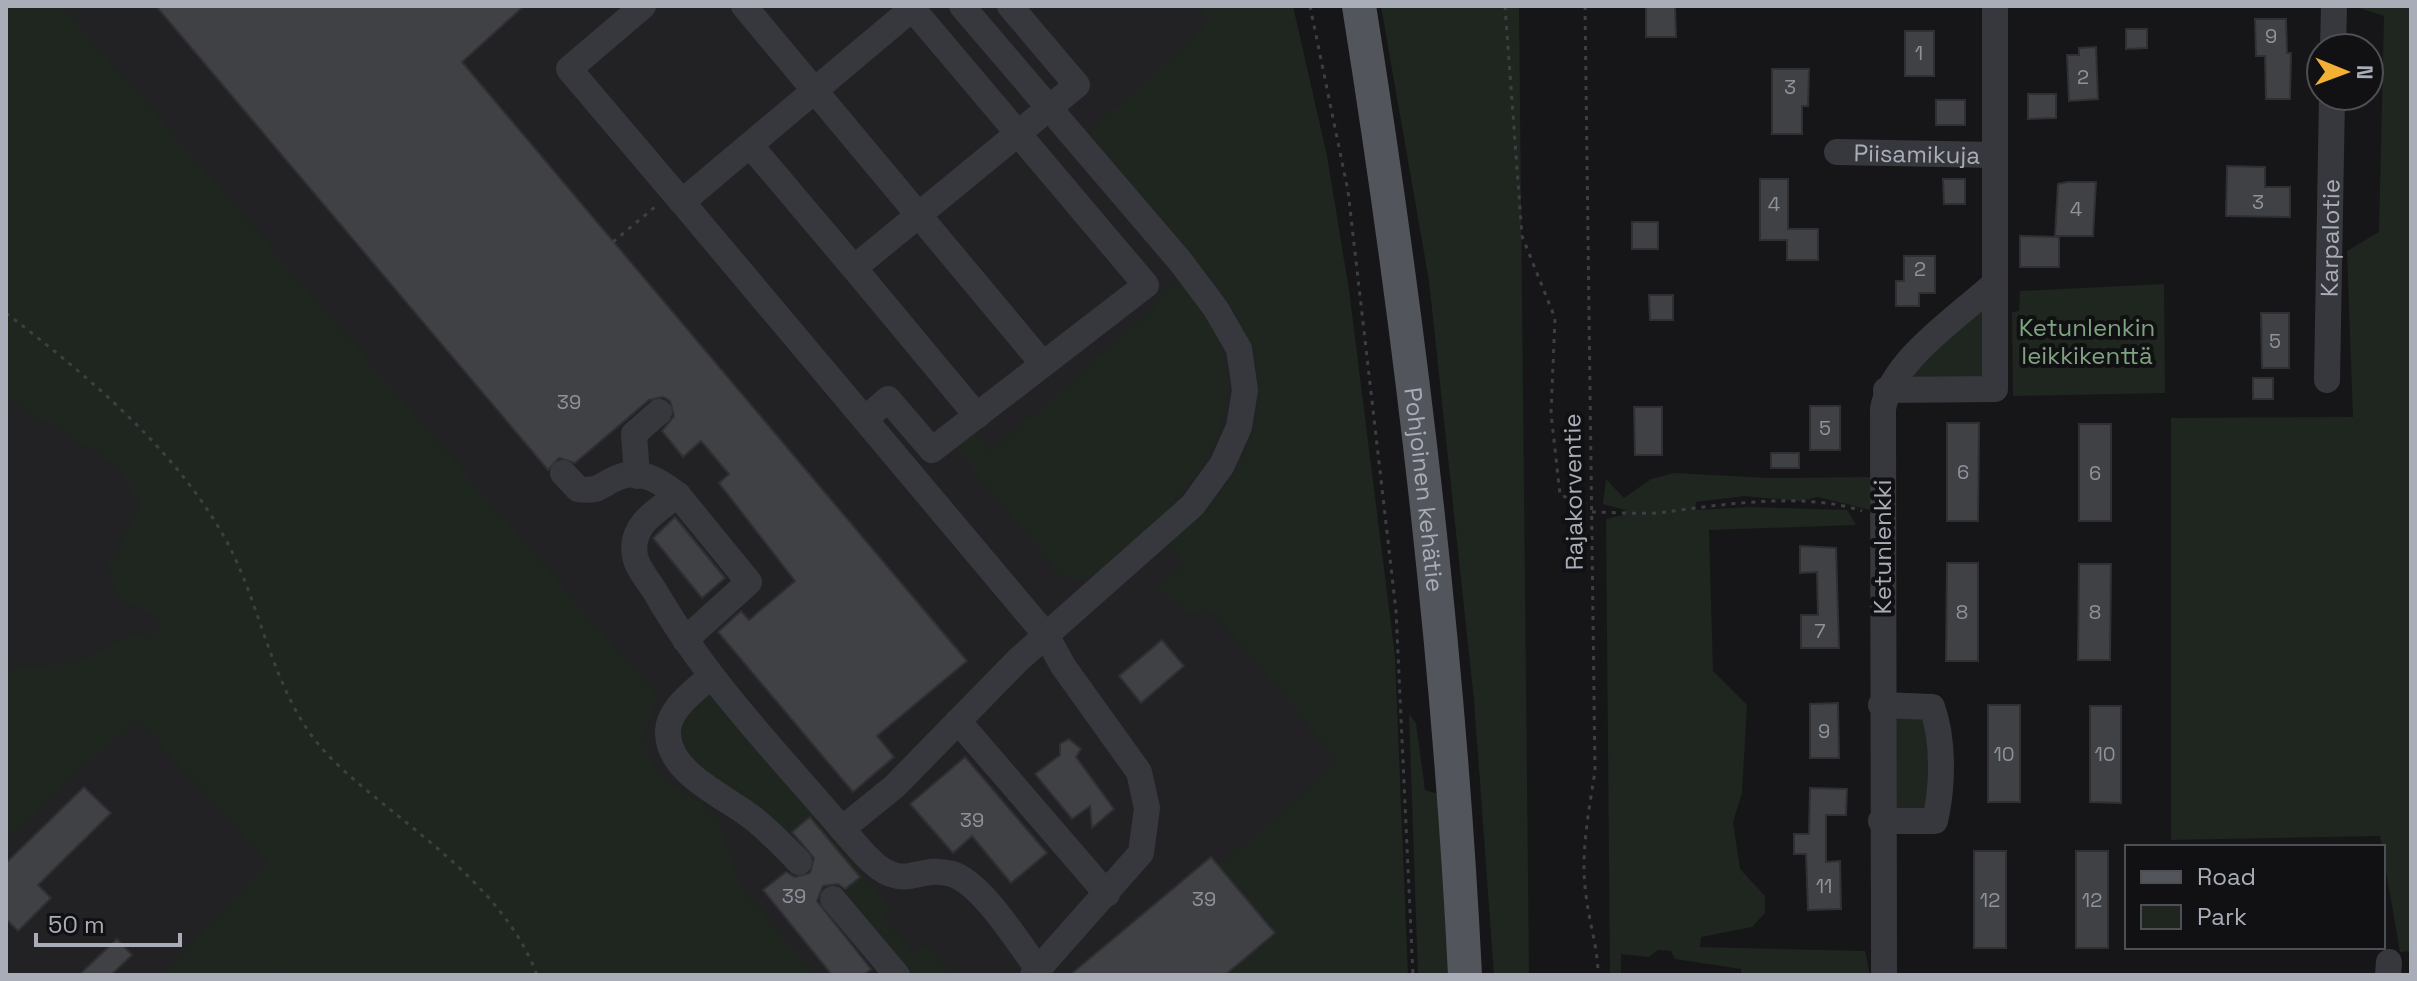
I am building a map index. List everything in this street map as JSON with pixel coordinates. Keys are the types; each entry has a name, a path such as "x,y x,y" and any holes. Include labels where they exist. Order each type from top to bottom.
{"main road":[{"name":"Pohjoinen kehätie","path":"1359,6 1426,509 1451,770 1465,975"}],"street":[{"path":"643,6 569,69 1046,635 1063,666 1139,772 1147,808 1141,853 1036,972 973,885 954,874 928,870 907,876 883,872 842,829 711,676 685,640 635,557 638,529 651,514 678,495"},
{"path":"744,6 812,92 1043,364"},
{"path":"842,829 895,786 1046,635 1193,505 1222,465 1239,427 1245,390 1239,349 1216,309 1176,257 962,6"},
{"path":"854,268 1077,85 1010,6"},
{"path":"1886,390 1995,389 1995,6"},
{"path":"2333,32 2334,6"},
{"path":"682,202 913,7 1146,285"},
{"name":"Karpalotie","path":"2327,380 2332,112"},
{"path":"750,145 977,416"},
{"name":"Piisamikuja","path":"1837,152 1995,155"},
{"path":"865,419 888,399 932,450 1146,285 1176,257"},
{"path":"1886,390 1900,370 1994,284"},
{"name":"Ketunlenkki","path":"1884,975 1881,705 1883,409 1886,390"},
{"path":"637,476 634,434 659,412"},
{"path":"563,473 578,489 596,491 621,475 655,477 678,495 749,582 685,640"},
{"path":"711,676 682,702 672,718 667,732 671,750 686,771 763,826 799,862"},
{"path":"1881,705 1932,707 1938,725 1940,801 1935,821 1881,821"},
{"path":"958,721 1107,894"},
{"path":"833,899 897,975"}],"path":[{"path":"1310,6 1348,191 1396,611 1413,975"},
{"path":"1505,6 1522,236 1555,318 1551,413 1560,495 1591,505"},
{"name":"Rajakorventie","path":"1585,6 1595,771 1586,833 1586,894 1598,949 1598,975"},
{"path":"6,313 124,413 187,480 228,544 305,726 344,772 448,856 491,900 529,952 537,975"},
{"path":"1591,512 1665,512 1696,505 1816,501 1854,508 1882,523"}],"shaded area":[{"path":"6,6 1225,6 1256,275 1379,733 1330,975 6,975"}],"green space":[{"path":"6,6 63,6 658,697 646,728 648,754 665,781 703,804 719,820 740,887 817,975 285,975 279,971 275,975 161,975 268,862 137,719 6,840 6,675 12,669 82,661 130,635 159,632 158,618 119,597 107,566 141,506 118,466 6,398"},
{"path":"1198,6 1293,6 1327,156 1349,290 1395,656 1408,975 1225,975 1275,933 1219,866 1338,761 1212,610 1187,612 1156,588 1186,565 1168,544 1217,496 1240,462 1253,428 1258,396 1256,366 1248,339 1217,286 1088,133 1210,21"},
{"path":"1381,6 1519,6 1529,975 1494,975 1474,700 1429,281"},
{"path":"2353,6 2411,6 2411,951 2400,952 2385,865 2385,845 2382,845 2380,836 2171,840 2171,418 2353,417 2347,251 2379,232 2382,112 2385,112 2384,16"},
{"path":"1183,276 1206,314 1223,354 1228,393 1219,432 1198,472 1149,529 1093,576 1071,579 1057,571 957,450 957,446 975,433 991,452 1160,302 1154,296"},
{"name":"Ketunlenkin leikkikenttä","path":"2164,284 2165,393 2013,396 2012,312 2019,311 2020,291"},
{"path":"1982,305 1984,378 1948,383 1905,376"},
{"path":"1674,473 1769,478 1870,477 1870,510 1818,497 1800,501 1744,496 1696,502 1695,510 1750,507 1847,510 1856,525 1709,530 1713,671 1747,705 1742,793 1733,822 1740,869 1765,896 1765,913 1752,927 1701,937 1700,947 1865,951 1870,975 1741,975 1741,969 1675,959 1671,951 1658,950 1649,957 1621,954 1621,975 1610,975 1606,519 1623,515 1625,510 1603,504 1606,479 1624,498 1651,479"},
{"path":"709,694 713,694 892,909 883,918 914,954 927,944 952,975 909,975 839,894 860,876 811,817 787,835 725,788 693,759 684,745 681,727 690,712"},
{"path":"1409,714 1416,723 1425,790 1441,795 1452,975 1418,975"},
{"path":"1893,715 1918,715 1928,724 1931,803 1923,812 1893,808"}],"building":[{"path":"156,6 524,6 462,62 967,661 877,736 894,757 853,792 718,632 741,611 749,620 795,581 719,483 729,474 701,441 683,457 662,431 674,416 670,401 663,397 649,400 575,463 559,458 548,470"},
{"path":"1646,6 1675,6 1676,37 1646,37"},
{"path":"2255,19 2286,19 2287,53 2291,53 2290,99 2266,99 2265,56 2256,56"},
{"path":"2126,29 2147,29 2147,48 2126,49"},
{"path":"1905,31 1934,31 1934,76 1905,76"},
{"path":"2096,47 2098,99 2069,101 2067,55 2079,55 2079,48"},
{"path":"1772,69 1809,69 1808,106 1802,106 1802,134 1772,134"},
{"path":"2028,94 2056,94 2056,118 2028,119"},
{"path":"1936,100 1965,100 1965,125 1936,125"},
{"path":"2227,166 2265,167 2265,187 2290,187 2290,217 2226,216"},
{"path":"1760,179 1788,179 1788,229 1818,229 1818,260 1787,260 1787,240 1760,240"},
{"path":"1943,179 1965,179 1965,204 1944,204"},
{"path":"2096,182 2093,236 2055,236 2058,184"},
{"path":"1632,222 1658,222 1658,249 1632,249"},
{"path":"2020,236 2059,237 2059,267 2020,267"},
{"path":"1904,256 1935,256 1935,293 1919,293 1919,306 1896,306 1896,281 1904,281"},
{"path":"1649,295 1673,295 1673,320 1650,320"},
{"path":"2261,313 2289,313 2289,368 2262,368"},
{"path":"2253,378 2273,378 2273,399 2253,399"},
{"path":"1810,406 1840,406 1840,450 1810,450"},
{"path":"1634,407 1662,407 1662,455 1635,455"},
{"path":"1947,423 1979,423 1978,521 1947,521"},
{"path":"2079,424 2111,424 2111,521 2079,521"},
{"path":"1771,453 1799,453 1799,468 1771,468"},
{"path":"675,517 725,578 702,598 653,538"},
{"path":"1800,546 1836,548 1839,648 1801,648 1801,615 1818,615 1817,572 1800,573"},
{"path":"1947,563 1978,563 1978,661 1946,661"},
{"path":"2079,564 2111,564 2110,660 2078,660"},
{"path":"1162,640 1184,666 1141,703 1119,676"},
{"path":"1838,703 1839,758 1810,758 1810,704"},
{"path":"1988,705 2020,705 2020,802 1988,802"},
{"path":"2090,706 2121,706 2121,803 2090,802"},
{"path":"1069,739 1081,749 1076,757 1114,809 1092,828 1090,806 1072,819 1035,774 1060,755 1060,744"},
{"path":"965,757 1047,853 1011,883 972,836 953,853 910,804"},
{"path":"84,787 111,813 38,885 51,898 18,931 6,919 6,863"},
{"path":"1810,788 1847,789 1846,815 1826,815 1826,862 1840,861 1841,909 1808,910 1806,854 1794,854 1794,834 1809,834"},
{"path":"810,817 860,877 845,889 838,884 823,886 817,901 871,969 864,975 832,975 763,890 786,872 795,877 810,873 814,858 792,832"},
{"path":"1974,851 2006,851 2006,948 1974,948"},
{"path":"2076,851 2108,851 2108,948 2076,948"},
{"path":"1211,857 1275,933 1225,975 1070,975"},
{"path":"117,939 132,955 111,975 79,975"}]}
